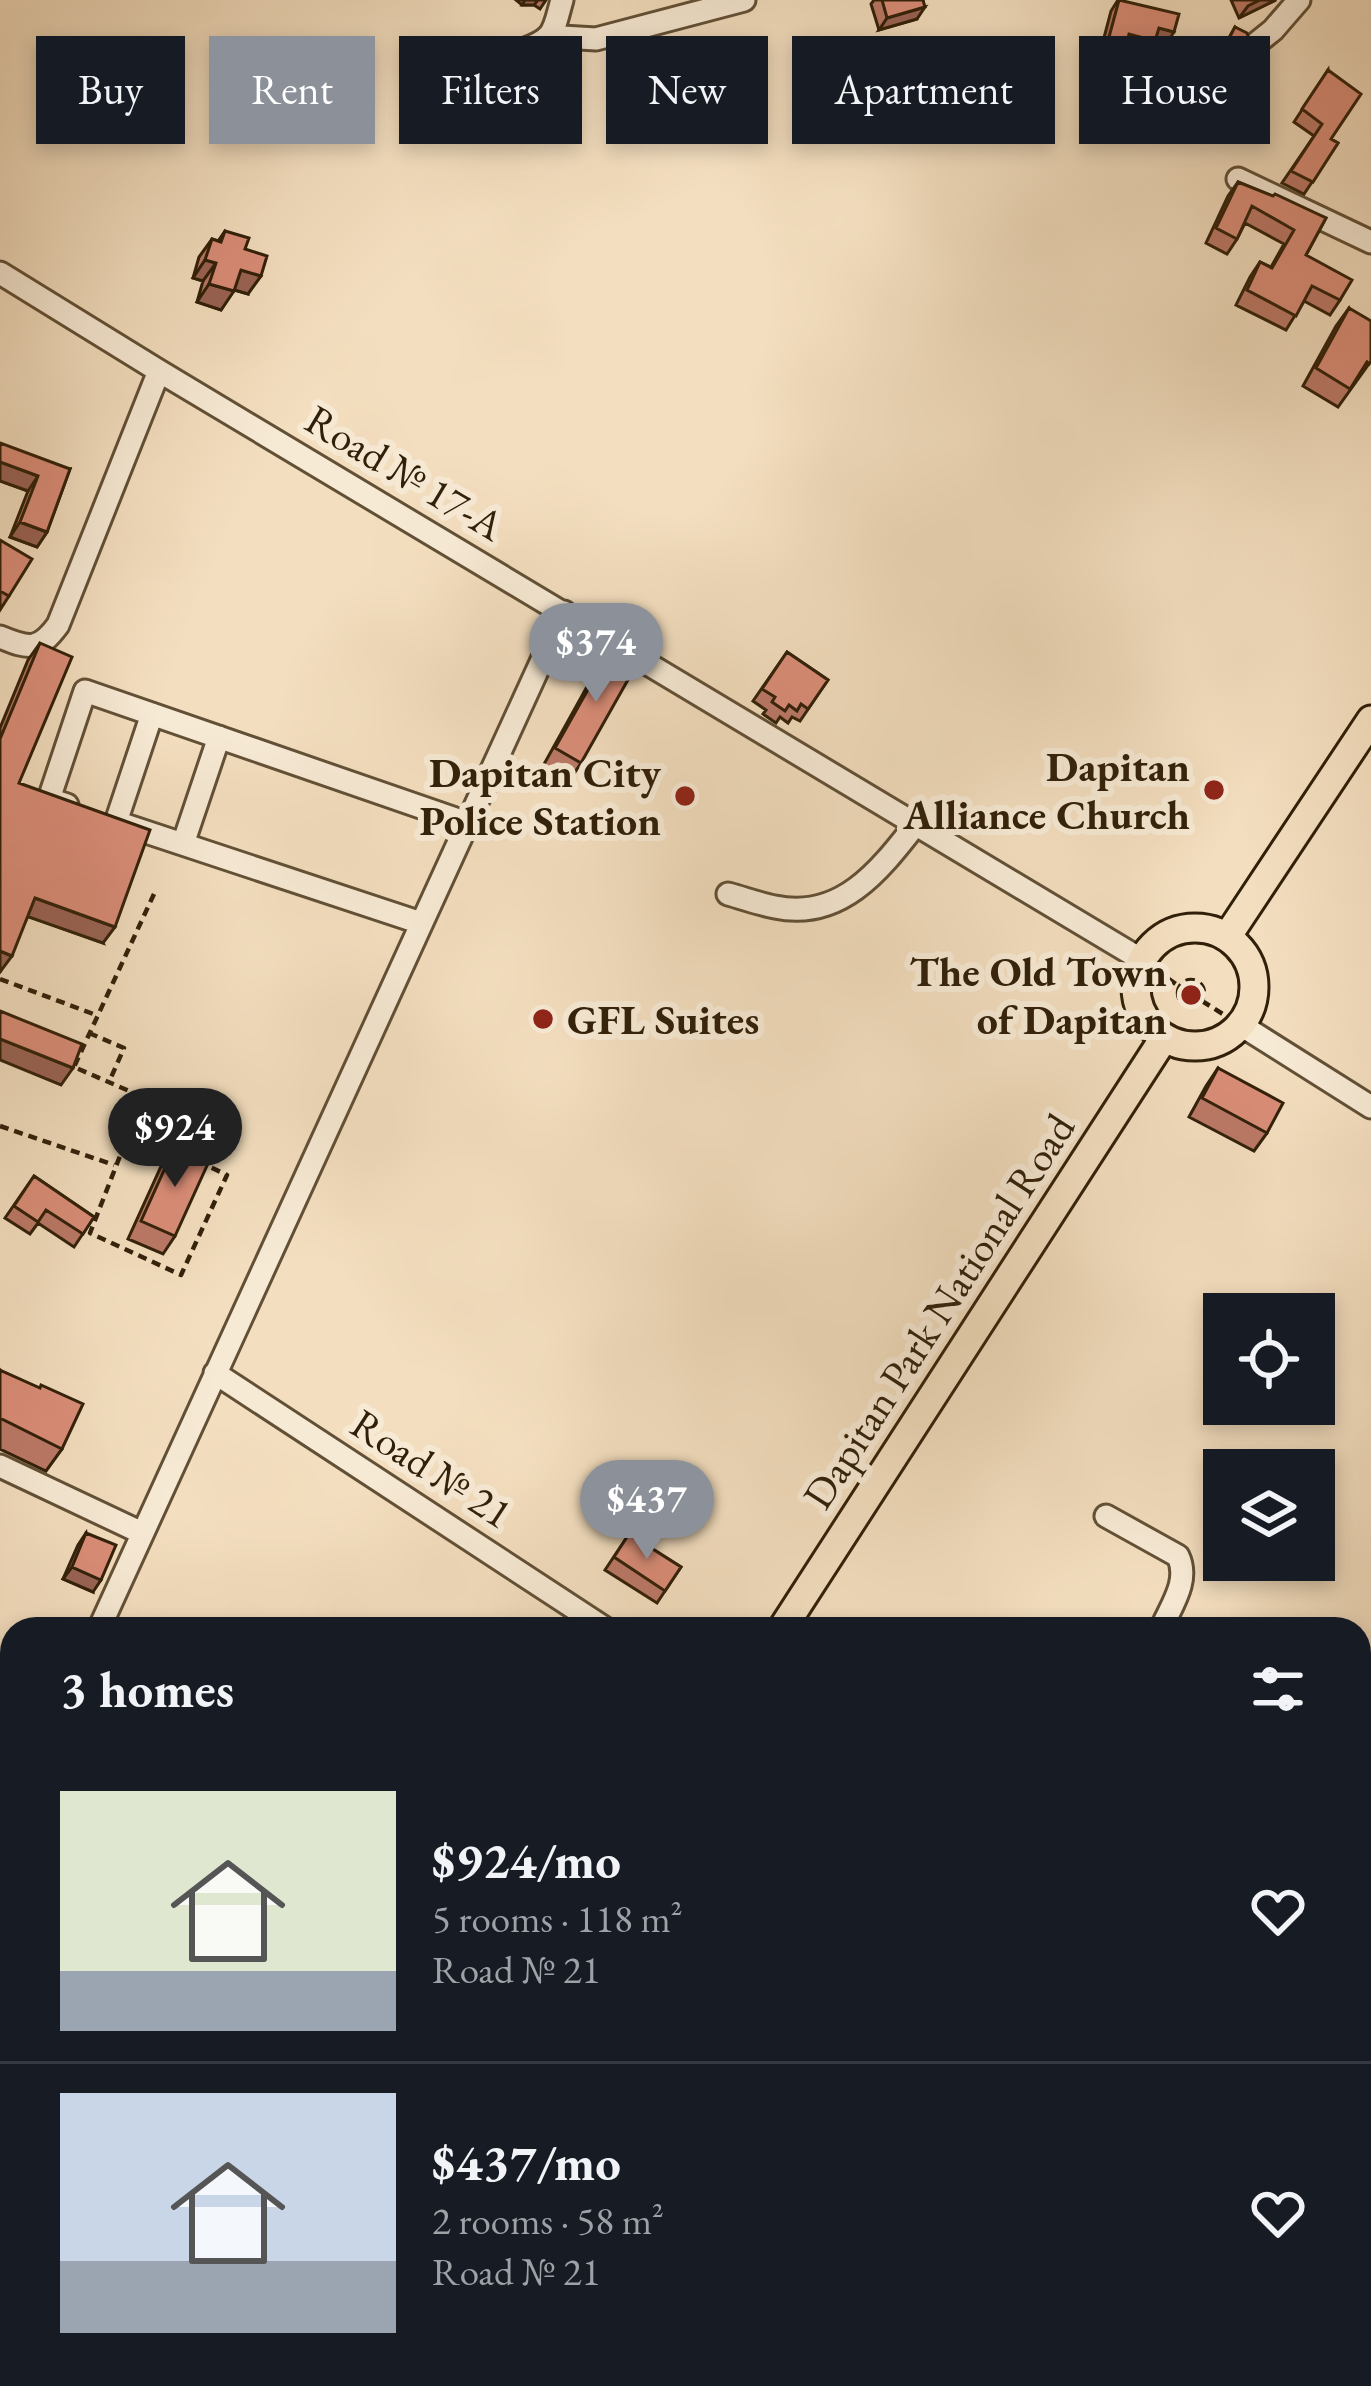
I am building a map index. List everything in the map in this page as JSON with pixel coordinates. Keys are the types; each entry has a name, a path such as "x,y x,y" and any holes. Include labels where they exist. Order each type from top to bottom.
{"main road":[{"path":"1227,938 1371,720"},
{"path":"1186,928 1214,931 1227,938 1247,958 1252,971 1254,1000 1241,1025 1205,1046 1165,1038 1146,1021 1136,997 1142,960 1161,939 1186,928"},
{"name":"Dapitan Park National Road","path":"790,1617 1165,1038"}],"street":[{"path":"551,36 562,0"},
{"path":"554,34 596,39 744,0"},
{"path":"1266,36 1299,0"},
{"path":"1238,179 1371,242"},
{"name":"Road № 17-A","path":"0,273 1142,960"},
{"path":"2,646 46,642 58,625 159,371"},
{"path":"104,1617 564,612"},
{"path":"421,922 49,799 85,691 467,823"},
{"path":"116,822 152,714"},
{"path":"183,844 219,737"},
{"path":"728,894 777,908 827,904 861,887 879,871 916,824"},
{"path":"1241,1025 1371,1107"},
{"name":"Road № 21","path":"215,1373 588,1617"},
{"path":"0,1466 142,1533"},
{"path":"1106,1516 1178,1556 1184,1567 1183,1580 1166,1617"}],"path":[{"path":"130,1130 227,1175 181,1275 90,1233 130,1130 143,1097 74,1067 154,894"},
{"path":"1142,960 1180,987"},
{"path":"0,979 97,1016"},
{"path":"1188,980 1200,983 1202,1001 1184,1004 1180,987 1188,980"},
{"path":"1202,1001 1241,1025"},
{"path":"89,1033 124,1048 109,1082"},
{"path":"0,1126 116,1166"}],"building":[{"path":"882,0 923,0 925,7 887,18"},
{"path":"1119,0 1179,14 1174,32 1159,28 1157,36 1109,36"},
{"path":"1235,27 1248,36 1230,36"},
{"path":"1328,70 1361,94 1331,139 1338,143 1313,182 1291,171 1322,124 1302,109"},
{"path":"1238,182 1326,218 1306,255 1352,280 1340,300 1312,286 1296,316 1247,290 1260,262 1272,268 1294,230 1252,206 1237,239 1216,228"},
{"path":"225,231 249,238 245,249 267,256 261,276 241,270 234,291 209,284 216,263 205,260 212,239 221,242"},
{"path":"1349,308 1371,321 1371,361 1350,389 1316,368"},
{"path":"0,443 70,469 47,532 20,522 38,476 0,462"},
{"path":"0,540 32,559 9,596 0,591"},
{"path":"40,643 72,657 19,783 150,830 115,927 35,898 12,956 0,951 0,739"},
{"path":"612,647 638,662 581,763 555,748"},
{"path":"787,652 828,680 808,709 801,704 797,711 789,705 785,711 762,689"},
{"path":"0,1011 82,1044 73,1068 0,1039"},
{"path":"1218,1068 1283,1103 1267,1133 1202,1098"},
{"path":"176,1144 210,1159 175,1236 141,1221"},
{"path":"34,1176 94,1217 83,1234 46,1210 38,1222 14,1206"},
{"path":"0,1370 83,1404 62,1449 0,1418"},
{"path":"86,1533 116,1545 101,1580 72,1567"},
{"path":"629,1534 681,1567 665,1591 614,1557"}],"place":[{"name":"Dapitan Alliance Church","path":"1214,790"},
{"name":"Dapitan City Police Station","path":"685,796"},
{"name":"The Old Town of Dapitan","path":"1191,995"},
{"name":"GFL Suites","path":"543,1019"}]}
